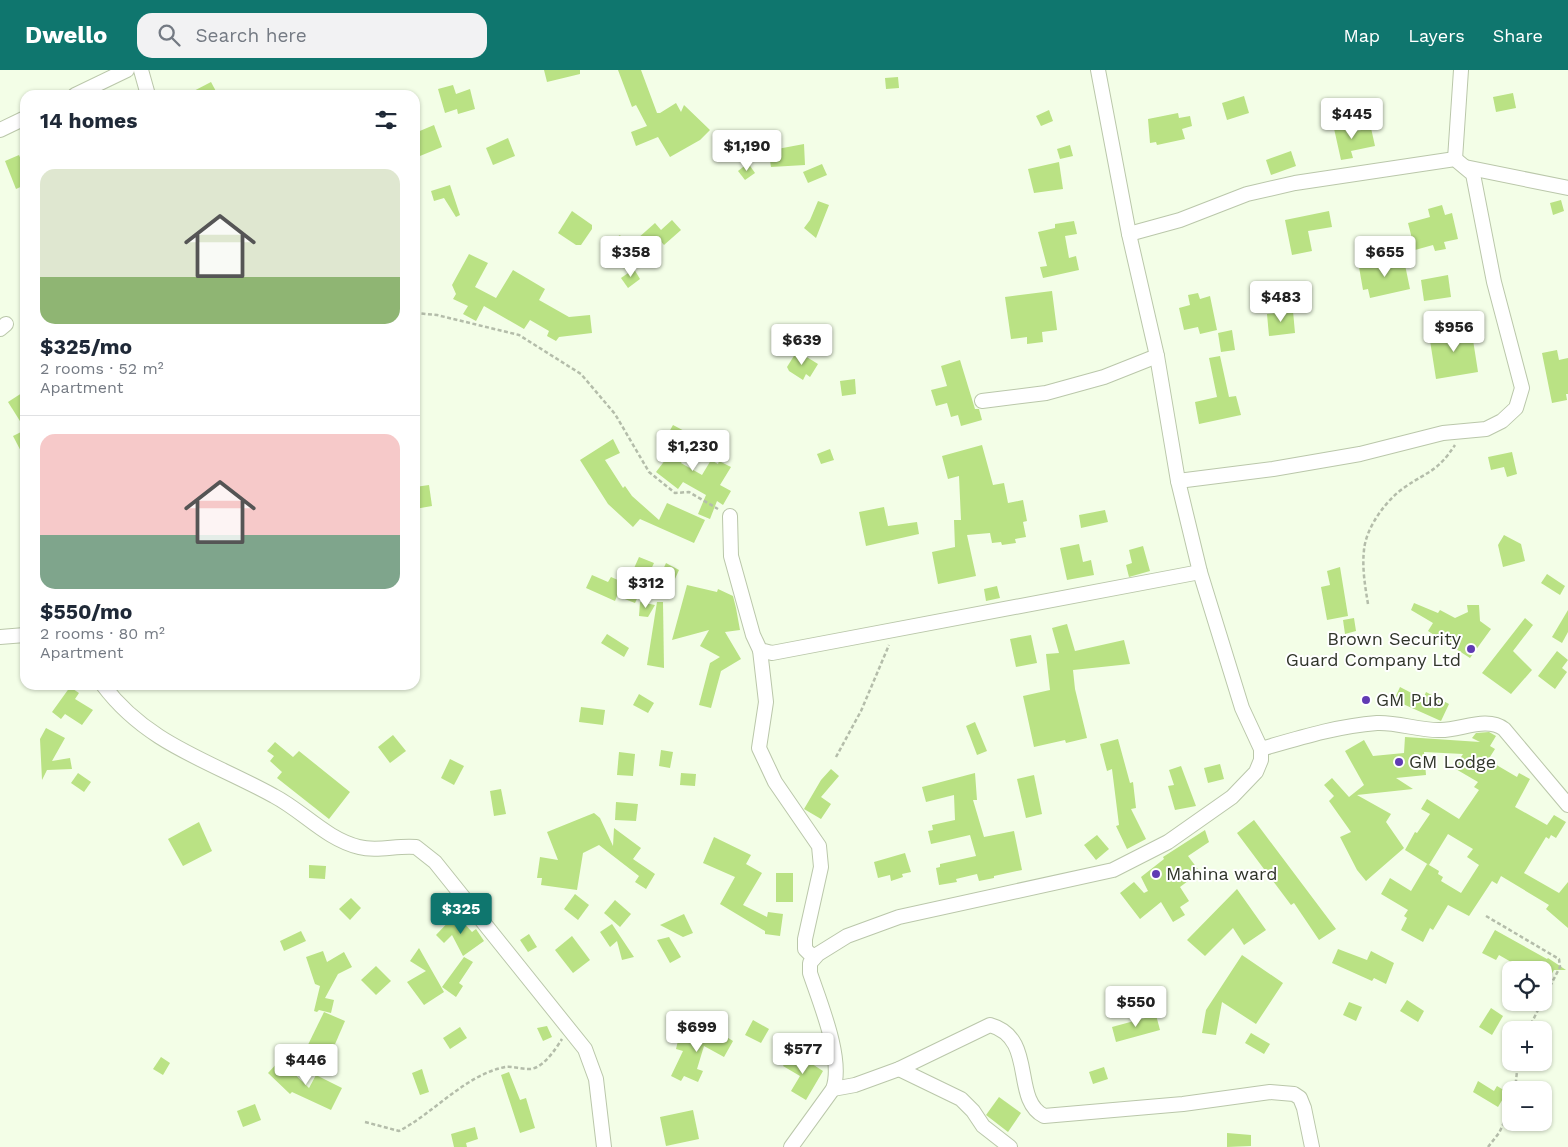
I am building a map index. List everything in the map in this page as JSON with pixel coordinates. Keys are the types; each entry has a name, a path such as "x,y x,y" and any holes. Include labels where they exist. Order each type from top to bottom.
{"street":[{"path":"85,90 127,70"},
{"path":"141,70 147,90"},
{"path":"791,1147 833,1089 837,1078 836,1058 810,973 810,963 814,958 847,936 899,916 1113,870 1168,842 1232,797 1256,772 1261,760 1261,749 1242,708 1200,572 1178,480 1157,356 1129,234 1098,70"},
{"path":"1178,480 1272,469 1360,454 1443,433 1486,428 1502,421 1516,408 1522,388 1494,282 1472,174 1460,163 1461,70"},
{"path":"0,130 20,120"},
{"path":"1129,234 1180,220 1247,194 1295,183 1460,163 1568,188"},
{"path":"982,401 1046,393 1104,377 1157,356"},
{"path":"730,516 731,556 753,635 760,650 766,702 759,748 775,782 820,846 821,867 819,885 805,939 805,949 814,958"},
{"path":"760,650 772,653 1200,572"},
{"path":"0,636 20,635"},
{"path":"107,690 119,704 161,740 275,796 338,838 358,847 372,849 416,847 435,862 585,1049 596,1079 604,1147"},
{"path":"1261,749 1327,730 1378,723 1439,730 1460,729 1486,722 1504,729 1568,805"},
{"path":"833,1089 855,1085 899,1069 990,1025 1012,1039 1020,1058 1032,1106 1044,1116 1283,1092 1294,1094 1300,1098 1304,1108 1312,1147"},
{"path":"899,1069 961,1099 973,1111 983,1126 1010,1147"}],"path":[{"path":"420,313 437,315 519,335 581,374 615,414 649,472 675,493 690,492 730,516"},
{"path":"1368,604 1363,570 1364,547 1378,517 1392,496 1442,464 1466,429"},
{"path":"836,758 861,711 897,628"},
{"path":"1486,916 1558,959 1559,970 1552,983"},
{"path":"365,1122 399,1131 466,1084 505,1067 530,1069 544,1062 570,1028"},
{"path":"1488,1147 1502,1127"}],"building":[{"path":"544,70 580,70 580,74 547,82"},
{"path":"618,70 641,70 657,113 676,103 681,112 684,105 710,130 700,140 670,157 658,137 636,146 631,132 647,126 636,105 632,107"},
{"path":"898,77 899,88 886,89 885,78"},
{"path":"211,82 215,90 196,90"},
{"path":"453,85 456,94 470,89 475,109 458,114 457,109 445,113 438,89"},
{"path":"1513,93 1516,108 1496,112 1493,97"},
{"path":"1244,96 1249,113 1227,120 1222,103"},
{"path":"1049,110 1053,121 1041,126 1036,116"},
{"path":"1178,113 1179,118 1190,116 1192,126 1182,129 1185,139 1157,145 1156,142 1150,143 1148,119"},
{"path":"1345,122 1347,133 1371,128 1375,146 1351,151 1353,158 1341,160 1333,124"},
{"path":"434,125 442,147 420,156 420,131"},
{"path":"508,138 515,156 493,165 486,148"},
{"path":"804,144 805,165 771,167 769,154 773,153 772,150"},
{"path":"1070,145 1073,156 1060,159 1057,149"},
{"path":"1291,151 1296,166 1271,175 1266,160"},
{"path":"19,155 20,187 16,189 5,161"},
{"path":"1059,162 1063,189 1034,193 1028,169"},
{"path":"748,163 755,173 745,180 738,171"},
{"path":"822,164 827,175 808,183 803,172"},
{"path":"450,185 460,215 456,217 444,198 434,201 431,191"},
{"path":"1561,200 1564,211 1553,215 1550,203"},
{"path":"818,201 829,205 816,238 804,228 810,220"},
{"path":"1442,205 1445,215 1452,213 1458,239 1444,242 1446,249 1435,251 1433,245 1415,250 1408,223 1430,217 1428,209"},
{"path":"572,211 592,225 592,229 581,245 576,245 558,233"},
{"path":"1329,211 1332,227 1308,231 1312,251 1292,255 1285,220"},
{"path":"672,220 681,230 664,245 659,239 641,255 629,272 618,264 621,259 609,242 620,235 628,247 655,223 661,230"},
{"path":"1074,221 1077,234 1065,236 1069,258 1076,256 1079,270 1043,278 1040,267 1047,266 1038,232 1055,228 1055,224"},
{"path":"469,254 488,263 475,287 496,298 513,270 545,289 539,300 569,317 590,315 592,333 559,337 556,341 547,336 549,331 530,320 524,329 484,306 476,321 463,314 468,306 453,299 456,294 452,285"},
{"path":"1394,260 1395,262 1404,260 1410,289 1370,298 1368,289 1363,290 1359,267"},
{"path":"634,269 640,279 628,288 621,278"},
{"path":"1448,275 1451,297 1424,301 1421,280"},
{"path":"1052,291 1057,330 1042,332 1043,342 1027,344 1027,337 1011,339 1005,297"},
{"path":"1198,293 1200,299 1210,296 1217,330 1200,334 1198,327 1184,330 1179,308 1190,305 1188,295"},
{"path":"1293,311 1295,333 1269,336 1267,314"},
{"path":"1471,327 1478,372 1436,379 1429,334"},
{"path":"1232,330 1235,350 1221,352 1218,333"},
{"path":"1557,350 1559,360 1568,358 1568,394 1566,394 1567,400 1552,403 1542,353"},
{"path":"797,351 818,364 810,377 806,374 803,380 789,371 787,367"},
{"path":"1220,356 1229,397 1236,396 1241,415 1199,424 1195,402 1217,397 1209,358"},
{"path":"960,360 975,409 979,409 982,420 961,426 958,415 951,417 947,403 936,406 931,390 947,386 941,366"},
{"path":"855,379 856,394 842,396 840,381"},
{"path":"20,394 20,421 8,402"},
{"path":"673,425 692,435 690,440 694,442 681,463 702,475 711,460 718,464 719,461 731,467 720,485 731,491 723,505 717,501 710,519 698,514 706,495 683,482 678,489 656,472 669,455 660,448"},
{"path":"20,432 20,449 13,436"},
{"path":"613,439 620,453 605,460 623,488 625,486 632,496 659,520 667,503 705,520 694,543 640,519 633,527 608,504 580,460"},
{"path":"982,445 993,485 1004,483 1008,503 1023,500 1027,521 1023,522 1026,537 1015,539 1016,543 1002,545 1001,542 992,543 990,533 967,535 976,576 938,584 932,552 955,547 954,520 961,520 959,476 948,479 942,456"},
{"path":"830,449 834,460 821,464 817,454"},
{"path":"1512,452 1517,474 1507,477 1504,467 1491,470 1488,457"},
{"path":"429,485 432,506 420,508 420,486"},
{"path":"884,507 888,526 917,522 919,534 866,546 859,512"},
{"path":"1105,510 1108,522 1081,528 1079,515"},
{"path":"1504,535 1521,544 1525,561 1503,567 1498,545"},
{"path":"1079,544 1083,562 1091,560 1094,575 1067,580 1060,548"},
{"path":"1143,546 1150,571 1129,577 1126,565 1132,563 1129,550"},
{"path":"639,557 654,563 635,603 617,596 615,601 586,588 592,575 608,582 611,577 627,584"},
{"path":"666,563 679,570 674,581 661,574"},
{"path":"1340,567 1348,616 1327,620 1321,587 1330,585 1327,571"},
{"path":"1547,574 1565,586 1560,595 1541,583"},
{"path":"687,585 717,592 718,589 733,596 736,608 740,630 725,632 741,659 721,671 711,708 699,705 710,663 720,657 700,646 709,630 672,640"},
{"path":"997,586 1000,598 986,601 984,589"},
{"path":"640,602 655,605 648,617 639,616"},
{"path":"657,602 663,602 664,668 647,665"},
{"path":"1414,603 1438,613 1440,610 1455,618 1468,612 1467,605 1479,605 1480,621 1491,629 1470,658 1428,631 1433,623 1411,610"},
{"path":"1568,610 1568,632 1562,643 1552,637"},
{"path":"1354,618 1356,631 1345,634 1343,620"},
{"path":"1525,618 1533,625 1513,651 1532,670 1511,694 1482,673"},
{"path":"1067,624 1075,651 1124,640 1130,664 1073,670 1075,689 1087,738 1066,743 1065,740 1034,747 1023,696 1050,690 1046,654 1059,653 1052,628"},
{"path":"607,634 629,648 624,657 601,643"},
{"path":"1031,635 1037,663 1016,667 1010,639"},
{"path":"1557,651 1568,660 1562,668 1567,672 1555,689 1538,676"},
{"path":"1400,687 1423,699 1426,692 1449,704 1441,721 1394,700"},
{"path":"68,690 74,690 79,693 75,699 93,710 82,725 65,714 61,719 52,712"},
{"path":"639,694 654,703 648,713 633,705"},
{"path":"581,707 605,710 603,725 579,722"},
{"path":"975,722 987,751 977,755 966,726"},
{"path":"46,728 65,738 52,761 70,758 72,769 47,770 42,780 40,739"},
{"path":"1489,732 1496,736 1490,746 1495,749 1488,760 1517,777 1519,773 1530,779 1515,807 1547,825 1554,815 1566,822 1556,838 1551,835 1549,839 1546,837 1524,873 1559,893 1568,882 1568,928 1546,909 1549,905 1501,876 1497,884 1492,881 1469,916 1448,905 1433,930 1430,928 1423,942 1401,930 1407,918 1404,916 1408,910 1381,894 1390,878 1411,891 1427,864 1429,865 1405,850 1415,832 1417,833 1430,814 1421,809 1427,799 1459,819 1479,790 1474,787 1478,782 1454,768 1463,754 1424,752 1426,775 1396,778 1413,789 1357,795 1391,814 1386,822 1404,848 1366,881 1357,870 1340,837 1351,832 1329,801 1334,796 1324,785 1332,778 1349,797 1364,785 1345,751 1364,740 1373,756 1404,753 1405,737 1480,742 1472,738 1476,733","holes":["1448,834 1473,849 1467,857 1479,865 1461,893 1441,881 1443,877 1438,874 1439,871 1429,865"]},
{"path":"393,735 406,751 390,763 378,747"},
{"path":"1118,739 1130,783 1133,782 1136,808 1131,809 1146,839 1127,849 1116,826 1119,825 1112,769 1107,771 1100,744"},
{"path":"275,742 293,757 299,751 350,792 329,819 277,778 282,772 270,761 274,756 267,751"},
{"path":"661,750 673,752 670,768 659,766"},
{"path":"619,752 635,754 633,776 617,775"},
{"path":"450,759 464,766 454,785 441,778"},
{"path":"1220,764 1224,779 1208,783 1204,768"},
{"path":"1181,766 1196,806 1175,810 1168,786 1174,785 1169,770"},
{"path":"831,769 839,776 821,797 831,804 821,819 804,809 821,780"},
{"path":"78,773 91,782 84,792 71,783"},
{"path":"681,773 696,774 695,786 680,785"},
{"path":"975,773 977,800 973,800 984,837 1014,831 1022,870 979,881 977,874 956,879 957,882 939,885 936,868 940,867 940,864 976,856 970,835 931,844 928,831 933,830 932,825 955,820 954,795 926,802 922,787"},
{"path":"1034,775 1042,814 1026,818 1017,779"},
{"path":"501,789 506,814 494,816 490,791"},
{"path":"616,802 638,804 636,821 615,820"},
{"path":"594,813 600,818 613,846 614,828 641,848 633,859 655,874 646,889 635,882 639,876 599,845 583,853 577,890 541,885 542,878 537,878 540,857 558,860 547,832"},
{"path":"1254,820 1336,929 1319,940 1294,903 1291,905 1237,833"},
{"path":"199,822 212,851 183,866 168,839"},
{"path":"1205,830 1209,842 1188,856 1200,872 1180,887 1189,901 1180,907 1185,915 1173,922 1161,902 1140,919 1120,893 1134,882 1144,893 1148,891 1141,877 1164,859 1163,857"},
{"path":"1097,835 1109,849 1096,860 1084,845"},
{"path":"714,837 751,855 746,864 762,873 743,905 767,917 768,912 783,914 780,936 765,934 765,931 720,904 735,877 703,863"},
{"path":"905,853 911,872 902,874 903,877 891,881 890,875 878,878 874,862"},
{"path":"309,865 326,866 325,879 309,878"},
{"path":"776,873 793,873 793,902 776,902"},
{"path":"1237,889 1266,930 1244,945 1233,928 1205,956 1187,940"},
{"path":"575,894 589,905 578,920 564,909"},
{"path":"351,898 361,908 350,920 339,909"},
{"path":"615,900 631,914 620,927 604,913"},
{"path":"456,914 472,932 476,929 484,941 463,956 452,935 444,943 436,935"},
{"path":"684,914 693,933 683,937 660,925"},
{"path":"612,924 634,957 622,960 617,941 610,947 600,932"},
{"path":"1495,930 1548,958 1566,970 1554,970 1552,973 1552,961 1509,961 1499,955 1496,960 1482,953"},
{"path":"301,931 306,941 284,951 280,941"},
{"path":"529,934 537,947 528,952 520,940"},
{"path":"572,936 590,960 573,973 555,950"},
{"path":"669,937 681,957 670,963 657,940"},
{"path":"419,948 444,992 424,1005 407,982 426,971 410,961"},
{"path":"1338,949 1367,960 1371,951 1394,963 1386,984 1374,978 1372,981 1332,963"},
{"path":"323,951 327,962 344,952 352,967 338,974 325,998 334,1000 331,1013 319,1010 317,1012 314,1011 320,986 315,984 306,957"},
{"path":"1242,955 1283,983 1256,1024 1222,1002 1216,1035 1202,1033 1206,1010"},
{"path":"464,957 473,962 459,983 463,986 456,997 442,987"},
{"path":"376,966 391,981 376,995 361,980"},
{"path":"1407,1000 1424,1011 1418,1022 1400,1011"},
{"path":"1349,1002 1362,1007 1356,1021 1343,1015"},
{"path":"1491,1008 1503,1016 1492,1035 1479,1027"},
{"path":"324,1012 345,1021 326,1065 303,1055"},
{"path":"1156,1015 1160,1030 1116,1042 1112,1027"},
{"path":"753,1020 769,1029 761,1043 745,1035"},
{"path":"547,1026 552,1037 543,1041 537,1028"},
{"path":"460,1027 467,1038 450,1049 443,1038"},
{"path":"681,1028 719,1039 722,1034 733,1041 724,1057 704,1046 697,1069 703,1071 698,1082 684,1076 681,1081 671,1076 683,1051 676,1049"},
{"path":"1251,1033 1270,1044 1264,1054 1245,1043"},
{"path":"790,1053 795,1053 823,1071 806,1100 791,1091 800,1076 783,1066"},
{"path":"161,1057 170,1063 163,1075 153,1069"},
{"path":"280,1060 309,1088 316,1075 342,1088 331,1110 292,1092 290,1094 268,1073"},
{"path":"1104,1067 1108,1079 1093,1084 1089,1072"},
{"path":"422,1069 429,1092 420,1095 412,1073"},
{"path":"509,1072 520,1100 526,1098 535,1128 520,1133 501,1075"},
{"path":"1478,1081 1494,1091 1497,1086 1502,1089 1502,1100 1498,1107 1473,1092"},
{"path":"999,1097 1021,1113 1008,1132 986,1115"},
{"path":"255,1104 261,1120 243,1127 237,1111"},
{"path":"693,1110 699,1139 666,1146 660,1117"},
{"path":"475,1127 478,1139 466,1143 467,1147 454,1147 451,1134"},
{"path":"1227,1133 1251,1135 1251,1146 1227,1147"}],"place":[{"name":"Brown Security Guard Company Ltd","path":"1471,649"},
{"name":"GM Pub","path":"1366,700"},
{"name":"GM Lodge","path":"1399,762"},
{"name":"Mahina ward","path":"1156,874"}]}
